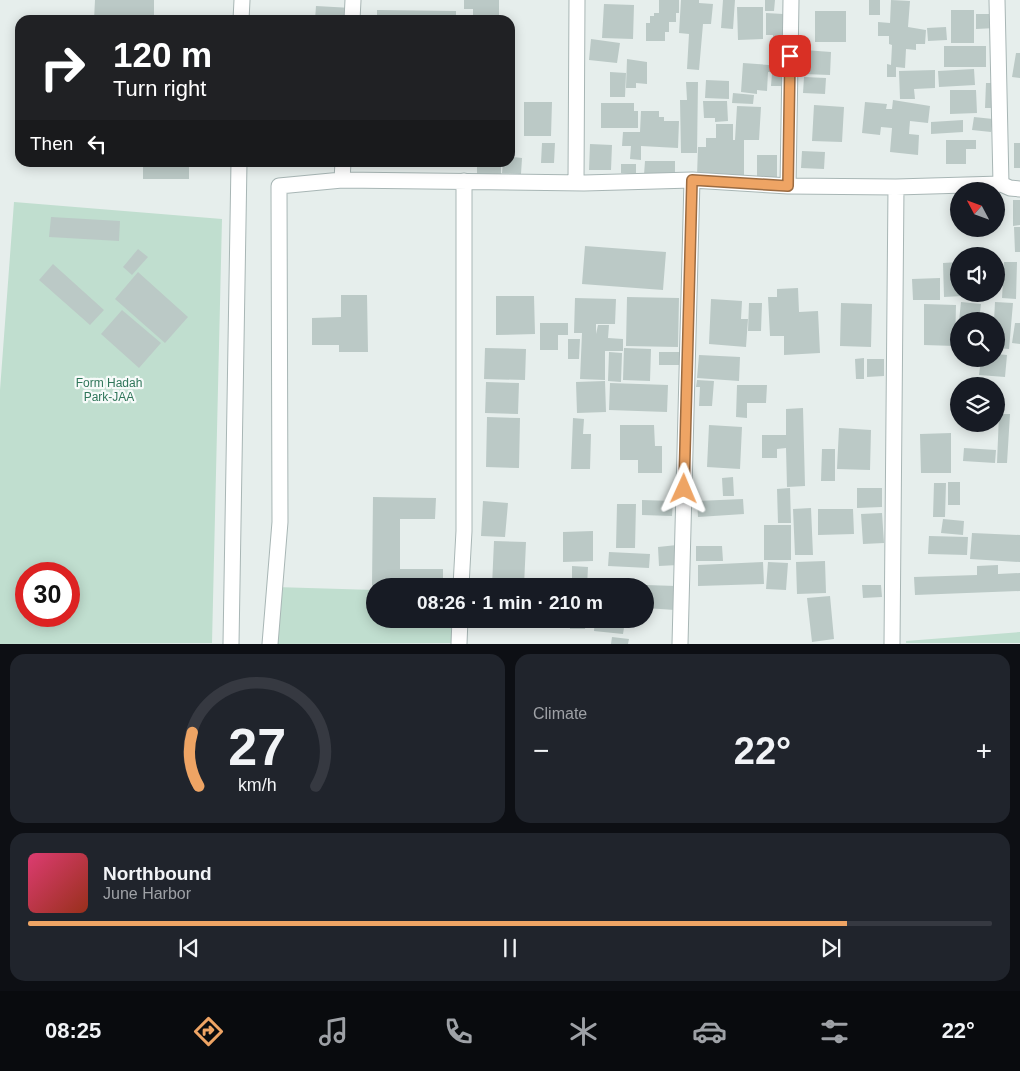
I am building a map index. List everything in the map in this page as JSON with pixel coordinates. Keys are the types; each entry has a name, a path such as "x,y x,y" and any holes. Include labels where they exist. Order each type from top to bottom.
{"street":[{"path":"241,15 242,0"},
{"path":"352,15 353,0"},
{"path":"576,182 577,0"},
{"path":"788,186 791,0"},
{"path":"997,0 1001,182"},
{"path":"231,644 239,167"},
{"path":"342,180 343,167"},
{"path":"270,644 280,522 279,186 342,180 576,182 692,180 788,186 950,185"},
{"path":"680,644 692,180"},
{"path":"461,578 464,531 464,181"},
{"path":"1005,186 1020,189"},
{"path":"892,644 896,187"},
{"path":"459,644 460,628"}],"green space":[{"name":"Form Hadah Park-JAA","path":"14,202 222,219 212,643 0,644 0,390"},
{"path":"275,587 366,590 366,628 459,628 458,643 272,644"},
{"path":"1020,632 1020,643 906,643 906,641"}],"building":[{"path":"95,0 154,0 154,15 94,15"},
{"path":"464,0 499,0 499,15 473,15 473,9 464,9"},
{"path":"659,0 679,0 679,13 676,13 676,22 669,22 669,32 665,32 665,41 646,41 646,23 650,23 650,16 654,16 654,13 659,13"},
{"path":"681,0 699,0 699,3 713,4 711,24 703,24 699,70 687,69 689,34 679,33"},
{"path":"723,0 735,0 733,29 721,28"},
{"path":"765,0 775,0 774,11 765,11"},
{"path":"869,0 880,0 880,15 869,15"},
{"path":"891,0 910,1 908,27 926,30 925,44 916,44 916,50 906,49 905,68 896,67 896,77 887,77 887,64 891,65 892,45 889,44 889,36 878,36 878,22 890,23"},
{"path":"604,4 634,5 633,39 602,38"},
{"path":"316,6 352,8 351,15 315,15"},
{"path":"737,7 763,7 763,39 738,40"},
{"path":"377,10 456,11 456,15 377,15"},
{"path":"951,10 974,10 974,43 951,43"},
{"path":"815,11 846,11 846,42 815,42"},
{"path":"766,13 783,14 782,44 773,44 773,35 766,35"},
{"path":"976,14 996,14 996,28 976,29"},
{"path":"946,27 947,40 928,41 927,28"},
{"path":"591,39 620,43 617,63 589,60"},
{"path":"944,46 986,46 986,67 944,67"},
{"path":"770,49 784,49 784,64 770,64"},
{"path":"804,50 831,52 830,75 803,74"},
{"path":"1016,53 1020,53 1020,78 1012,77"},
{"path":"627,59 647,62 647,84 636,83 636,88 626,88"},
{"path":"743,63 782,66 782,73 768,72 767,91 757,90 757,94 741,92"},
{"path":"974,69 975,85 939,87 938,71"},
{"path":"935,70 935,88 914,89 915,99 900,99 899,71"},
{"path":"610,72 626,73 625,97 610,97"},
{"path":"772,73 784,74 783,86 771,86"},
{"path":"804,77 826,78 825,94 803,93"},
{"path":"706,80 729,81 729,99 705,98"},
{"path":"686,82 698,82 697,153 681,153 680,100 687,100"},
{"path":"986,83 996,83 996,108 985,108"},
{"path":"950,90 976,90 977,113 950,114"},
{"path":"733,93 754,95 753,104 732,103"},
{"path":"893,100 930,106 928,123 910,121 909,134 919,135 918,155 890,152 892,128 881,127 880,135 862,133 865,102 887,104 886,109 892,109"},
{"path":"703,101 727,101 728,121 715,122 715,118 704,118"},
{"path":"524,102 552,102 551,136 524,136"},
{"path":"601,103 634,103 634,111 638,111 638,128 601,128"},
{"path":"814,105 844,107 842,142 812,141"},
{"path":"737,106 761,107 759,140 744,140 744,176 697,176 698,147 706,147 706,138 716,138 716,124 733,124 733,140 735,140"},
{"path":"641,111 659,111 659,117 664,117 664,121 679,121 678,148 641,146 641,160 630,159 631,146 622,146 623,132 640,132"},
{"path":"974,117 993,119 991,132 972,130"},
{"path":"963,120 963,132 931,134 931,122"},
{"path":"946,140 976,140 976,149 966,149 966,164 946,164"},
{"path":"542,143 555,143 554,163 541,163"},
{"path":"1014,143 1020,143 1020,168 1014,168"},
{"path":"590,144 612,145 611,170 589,170"},
{"path":"802,151 825,152 824,169 801,168"},
{"path":"757,155 777,155 777,178 757,178"},
{"path":"515,157 522,158 521,174 502,173 503,167 515,167"},
{"path":"645,161 675,161 675,175 644,175"},
{"path":"621,164 636,164 636,174 621,173"},
{"path":"143,167 189,167 189,179 143,179"},
{"path":"477,167 501,167 501,175 477,175"},
{"path":"1013,200 1020,200 1020,225 1013,226"},
{"path":"51,217 120,221 119,241 49,237"},
{"path":"1014,227 1020,227 1020,252 1015,252"},
{"path":"585,246 666,252 663,290 582,284"},
{"path":"138,249 148,257 132,275 123,267"},
{"path":"1005,262 1017,262 1016,299 1005,298"},
{"path":"943,263 950,263 950,297 944,297"},
{"path":"53,264 104,310 90,325 39,280"},
{"path":"138,272 188,317 165,343 115,299"},
{"path":"940,278 940,300 913,300 912,279"},
{"path":"798,288 799,312 818,311 820,353 784,355 784,336 770,336 768,297 777,297 777,289"},
{"path":"341,295 367,295 368,352 339,352 339,345 312,345 312,318 341,317"},
{"path":"496,296 534,296 535,334 496,335"},
{"path":"627,297 679,298 678,347 626,346"},
{"path":"575,298 616,299 615,324 596,324 596,334 598,325 609,325 608,338 623,339 623,351 605,351 605,380 580,379 582,333 574,333"},
{"path":"711,299 742,301 741,319 748,319 746,347 709,344"},
{"path":"961,302 981,304 980,312 960,312"},
{"path":"995,302 1013,303 1009,349 1005,349 1005,312 994,312"},
{"path":"749,303 762,303 761,331 748,331"},
{"path":"841,303 872,304 871,347 840,346"},
{"path":"924,304 956,305 956,312 950,312 950,346 924,345"},
{"path":"122,310 161,343 139,368 101,334"},
{"path":"540,323 568,323 568,335 558,335 558,350 540,350"},
{"path":"1015,323 1020,323 1020,344 1012,343"},
{"path":"568,339 580,339 579,359 568,359"},
{"path":"485,348 526,349 525,380 484,379"},
{"path":"624,348 651,349 650,381 623,380"},
{"path":"609,352 622,353 621,382 608,381"},
{"path":"659,352 680,352 680,365 659,365"},
{"path":"699,355 740,357 739,381 697,378"},
{"path":"1005,355 1007,355 1005,377 979,375 980,367 1005,367"},
{"path":"864,358 864,379 856,379 855,359"},
{"path":"867,359 884,359 884,376 867,377"},
{"path":"697,380 714,381 712,406 699,406 700,387 696,387"},
{"path":"605,381 606,412 577,413 576,382"},
{"path":"486,382 519,383 518,414 485,413"},
{"path":"610,383 668,385 667,412 609,410"},
{"path":"737,385 767,385 766,403 747,403 747,418 736,417"},
{"path":"803,408 805,486 787,487 786,448 777,449 777,458 762,458 762,435 786,435 786,409"},
{"path":"1005,414 1010,414 1007,463 997,463 998,432 1005,432"},
{"path":"487,417 520,418 519,468 486,467"},
{"path":"573,418 584,419 583,434 591,434 590,469 571,469"},
{"path":"620,425 654,425 655,446 662,446 662,473 638,473 638,460 620,460"},
{"path":"709,425 742,427 740,469 707,467"},
{"path":"839,428 871,430 870,470 837,469"},
{"path":"951,433 951,473 921,473 920,434"},
{"path":"964,448 996,450 995,463 963,461"},
{"path":"822,449 835,449 835,481 821,481"},
{"path":"733,477 734,496 723,496 722,478"},
{"path":"948,482 960,482 960,505 948,505"},
{"path":"934,483 946,483 945,517 933,517"},
{"path":"790,488 791,523 778,523 777,489"},
{"path":"857,488 882,488 882,507 857,508"},
{"path":"373,497 436,498 435,519 400,519 400,569 443,569 443,578 372,578"},
{"path":"743,499 744,514 698,517 697,501"},
{"path":"642,500 673,501 672,516 642,515"},
{"path":"483,501 508,503 505,537 481,536"},
{"path":"617,504 636,504 635,548 616,548"},
{"path":"811,508 813,555 795,555 793,509"},
{"path":"818,509 853,509 854,534 818,535"},
{"path":"882,513 884,543 863,544 861,514"},
{"path":"943,519 964,521 963,535 941,533"},
{"path":"764,525 791,525 791,560 764,560"},
{"path":"593,531 593,561 563,562 563,532"},
{"path":"972,533 1020,535 1020,562 970,559"},
{"path":"929,536 968,537 967,555 928,554"},
{"path":"494,541 526,542 524,578 492,578"},
{"path":"677,545 678,565 659,566 658,547"},
{"path":"696,546 722,546 723,561 696,561"},
{"path":"609,552 650,554 649,568 608,566"},
{"path":"825,561 826,593 797,594 796,562"},
{"path":"763,562 764,584 698,586 698,565"},
{"path":"768,562 788,563 786,590 766,589"},
{"path":"998,565 998,574 1020,573 1020,591 915,595 914,577 977,575 977,566"},
{"path":"572,566 588,567 587,578 572,578"},
{"path":"654,585 676,586 675,610 654,609"},
{"path":"862,585 881,585 882,597 863,598"},
{"path":"830,596 834,639 812,642 807,598"},
{"path":"594,628 624,628 623,634 594,631"},
{"path":"612,637 629,639 628,644 611,644"}],"route":[{"path":"684,489 692,180 788,186 790,56"}]}
